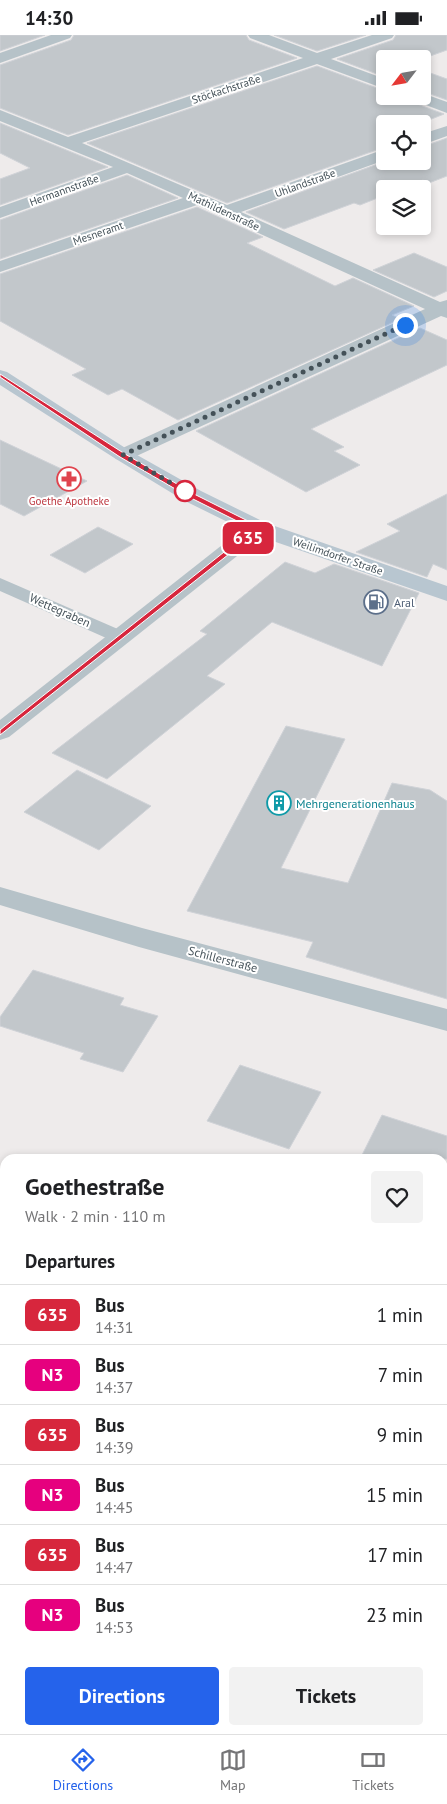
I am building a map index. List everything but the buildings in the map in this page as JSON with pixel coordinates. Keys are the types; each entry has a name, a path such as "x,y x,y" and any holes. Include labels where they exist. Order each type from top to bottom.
{"main road":[{"name":"Weilimdorfer Straße","path":"0,376 123,455 193,496 258,528 447,594"}],"street":[{"path":"2,56 65,35"},
{"path":"255,35 376,81"},
{"name":"Stöckachstraße","path":"65,143 387,35"},
{"path":"431,102 447,108"},
{"name":"Mathildenstraße","path":"0,115 128,167 445,309"},
{"path":"431,137 447,131"},
{"name":"Uhlandstraße","path":"225,212 376,157"},
{"name":"Hermannstraße","path":"0,213 128,167"},
{"name":"Mesneramt","path":"0,267 197,199"},
{"path":"123,455 445,309"},
{"path":"0,732 258,528"},
{"name":"Schillerstraße","path":"0,896 139,937 447,1020"}],"lane":[{"name":"Wettegraben","path":"0,584 120,637"}],"bus line":[{"name":"635","path":"0,376 66,421 123,455 193,496 258,528 247,539 0,732"}],"place":[{"name":"Goethe Apotheke","path":"69,479"},
{"name":"Aral","path":"376,602"},
{"name":"Mehrgenerationenhaus","path":"279,803"}],"route":[{"path":"185,491 123,455 405,325"}]}
